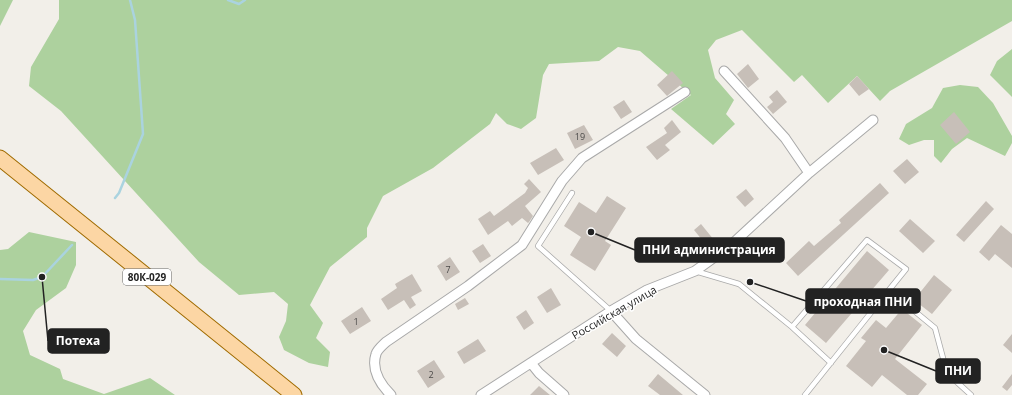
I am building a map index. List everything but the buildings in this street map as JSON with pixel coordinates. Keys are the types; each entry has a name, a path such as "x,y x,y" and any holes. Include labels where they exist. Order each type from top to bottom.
{"main road":[{"name":"80К-029","path":"0,158 294,395"}],"street":[{"path":"724,71 785,138 809,173"},
{"path":"392,395 377,376 375,364 376,354 386,342 468,286 522,245 562,181 582,158 685,92"},
{"name":"Российская улица","path":"481,395 647,290 696,271 730,246 809,173 873,120"},
{"path":"612,311 636,339 705,395"},
{"path":"531,363 539,373 564,395"}],"lane":[{"path":"572,193 538,246 612,311"},
{"path":"792,327 867,240 906,270 805,395"},
{"path":"696,271 739,284 792,327 831,363"},
{"path":"889,290 935,328 947,373 971,395"}],"green space":[{"path":"0,0 13,0 0,26"},
{"path":"59,0 1012,0 1012,21 890,91 880,101 857,76 828,103 802,75 794,82 742,30 716,40 708,50 715,78 734,100 726,114 735,124 713,145 671,109 691,95 640,51 618,47 599,61 549,64 543,75 536,118 521,129 507,124 496,113 490,124 433,168 383,196 367,228 367,237 330,267 310,305 323,323 316,338 330,352 328,367 309,363 284,350 279,337 286,321 288,304 274,292 239,295 199,262 61,111 29,86 31,67 59,19"},
{"path":"1012,49 1012,97 990,75 997,61"},
{"path":"960,85 978,87 993,103 1012,136 1012,143 1005,156 967,138 952,149 941,163 934,156 934,140 924,140 909,145 899,139 906,124 932,108 943,88"},
{"path":"29,232 76,242 76,265 66,288 36,310 23,331 30,355 60,369 63,379 104,394 150,378 175,395 0,395 0,250 8,249"}],"waterway":[{"path":"115,198 119,193 143,134 135,20 130,0"},
{"path":"228,0 239,4 245,0"},
{"path":"0,279 33,280 42,277 72,245"}],"place":[{"name":"ПНИ администрация","path":"591,232"},
{"name":"Потеха","path":"42,277"},
{"name":"проходная ПНИ","path":"750,282"},
{"name":"ПНИ","path":"884,350"}]}
